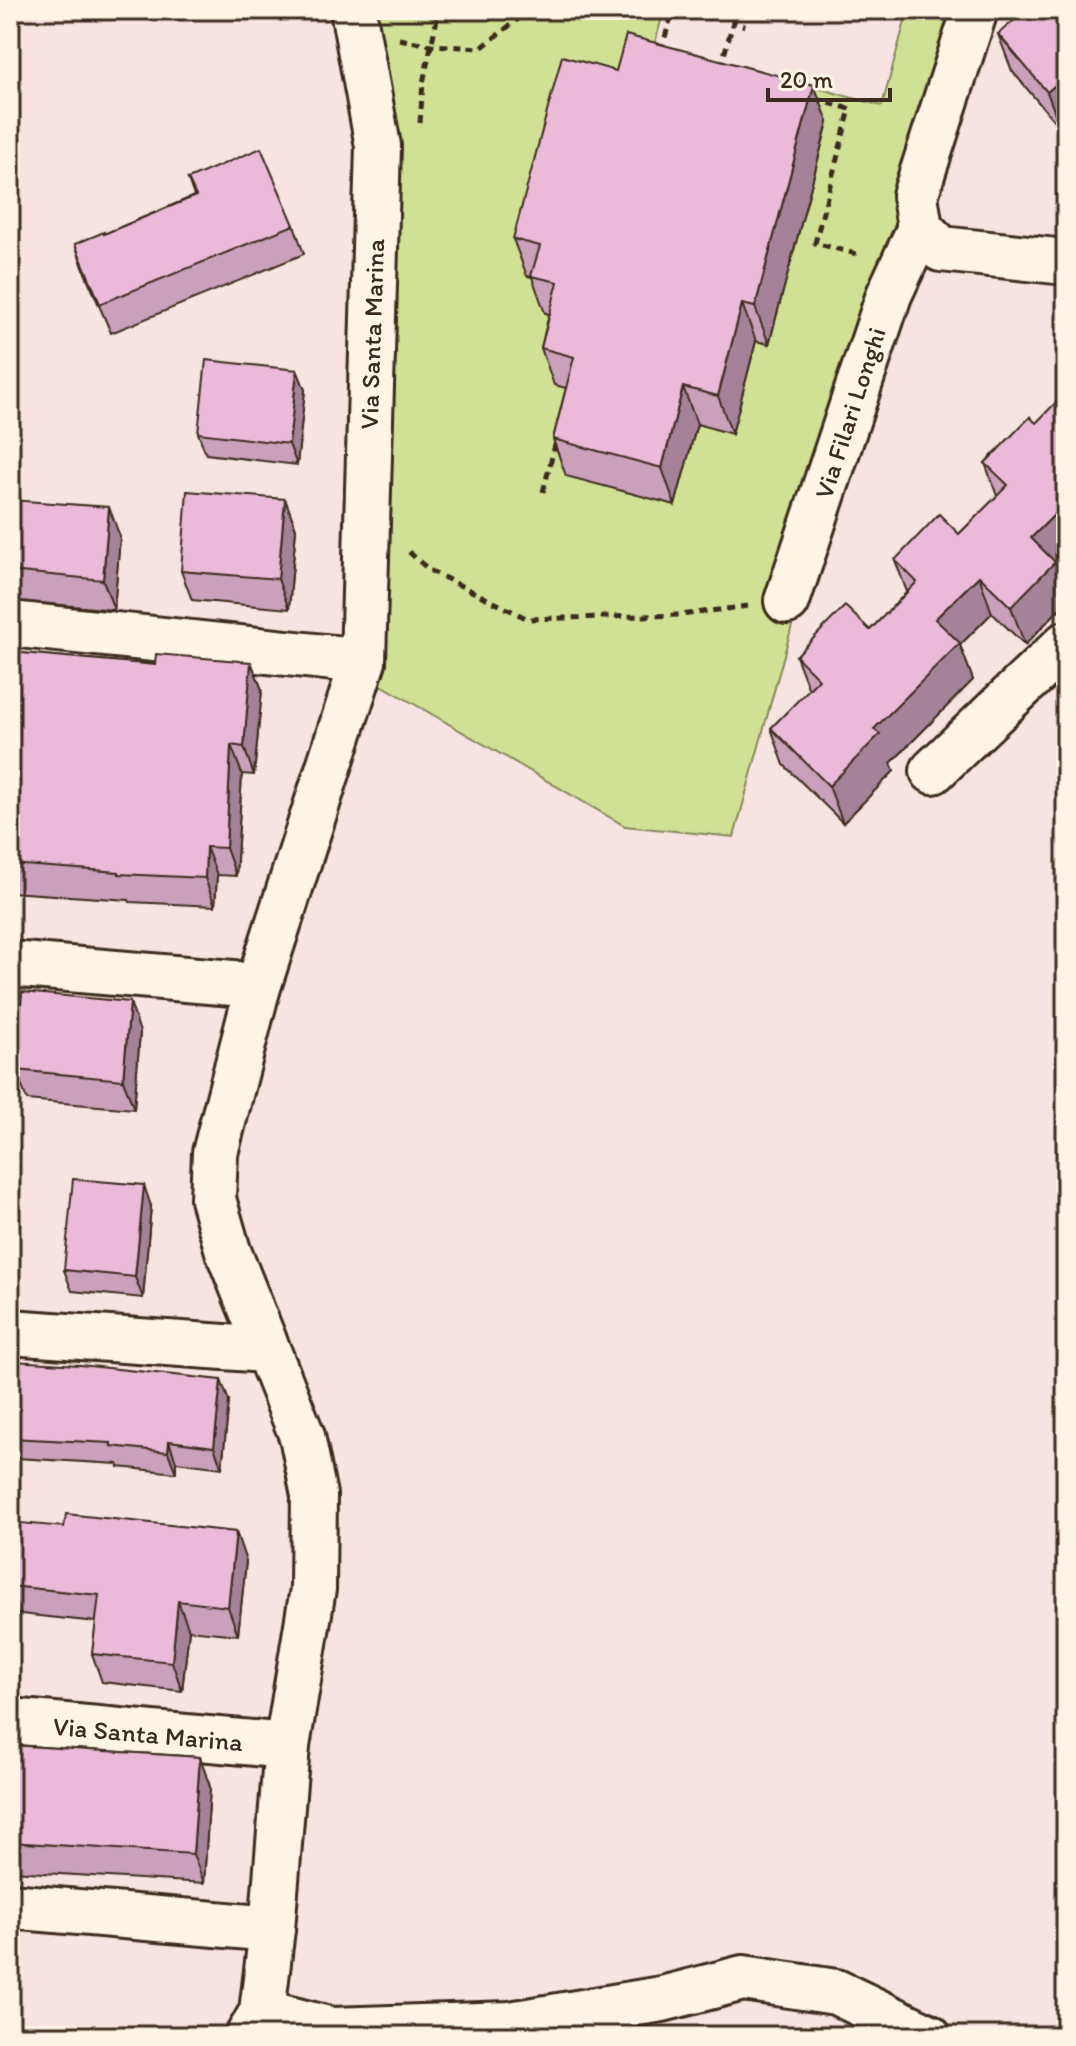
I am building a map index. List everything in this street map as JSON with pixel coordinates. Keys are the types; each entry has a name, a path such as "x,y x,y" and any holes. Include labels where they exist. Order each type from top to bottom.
{"street":[{"name":"Via Filari Longhi","path":"787,601 889,295 920,228 915,196 975,10"},
{"name":"Via Santa Marina","path":"354,16 378,146 363,661 257,990 215,1153 213,1199 228,1251 302,1436 314,1495 313,1589 287,1746 272,1929 255,2024 332,2030 510,2024 662,1999 743,1978 836,1992 928,2036"},
{"path":"920,228 941,249 1066,262"},
{"path":"10,624 363,661"},
{"path":"933,771 1066,644"},
{"path":"10,964 233,983 257,990"},
{"path":"10,1332 267,1350"},
{"name":"Via Santa Marina","path":"10,1721 287,1746"},
{"path":"10,1906 272,1929"},
{"path":"628,2036 662,1999"}],"path":[{"path":"420,129 423,83 439,10"},
{"path":"354,16 372,34 431,45 481,48 518,19 522,10"},
{"path":"660,56 673,10"},
{"path":"720,73 733,22 745,26"},
{"path":"807,97 850,109 815,243 902,267"},
{"path":"543,492 558,433"},
{"path":"399,542 429,570 528,619 681,615 787,601"}],"green space":[{"path":"375,10 664,10 655,43 882,106 908,10 961,10 734,837 625,826 378,683 400,152"}],"building":[{"path":"1026,10 1066,10 1066,76 1047,92 998,34"},
{"path":"626,35 814,85 755,307 742,304 718,396 683,387 662,468 553,439 574,357 541,348 558,282 531,276 540,246 513,239 562,56 616,71"},
{"path":"261,148 294,225 100,304 75,244 196,196 188,179"},
{"path":"206,360 297,370 289,444 198,433"},
{"path":"1066,392 1066,503 1031,538 1055,562 1011,607 979,576 935,619 960,643 874,729 880,734 829,786 771,728 819,679 796,656 845,606 870,630 917,582 895,560 939,514 959,534 1008,485 985,463 1030,417 1036,423"},
{"path":"187,491 285,499 278,579 181,571"},
{"path":"10,500 109,507 103,580 10,571"},
{"path":"10,652 155,665 156,654 251,662 244,747 231,745 226,848 206,847 205,878 10,864"},
{"path":"22,992 130,1002 123,1080 16,1070"},
{"path":"73,1179 144,1185 135,1277 64,1270"},
{"path":"12,1361 221,1380 214,1447 169,1441 168,1452 111,1446 111,1443 10,1438"},
{"path":"66,1514 236,1532 228,1607 178,1601 172,1662 92,1654 99,1595 10,1586 10,1522 64,1527"},
{"path":"10,1745 200,1757 193,1854 10,1842"}]}
